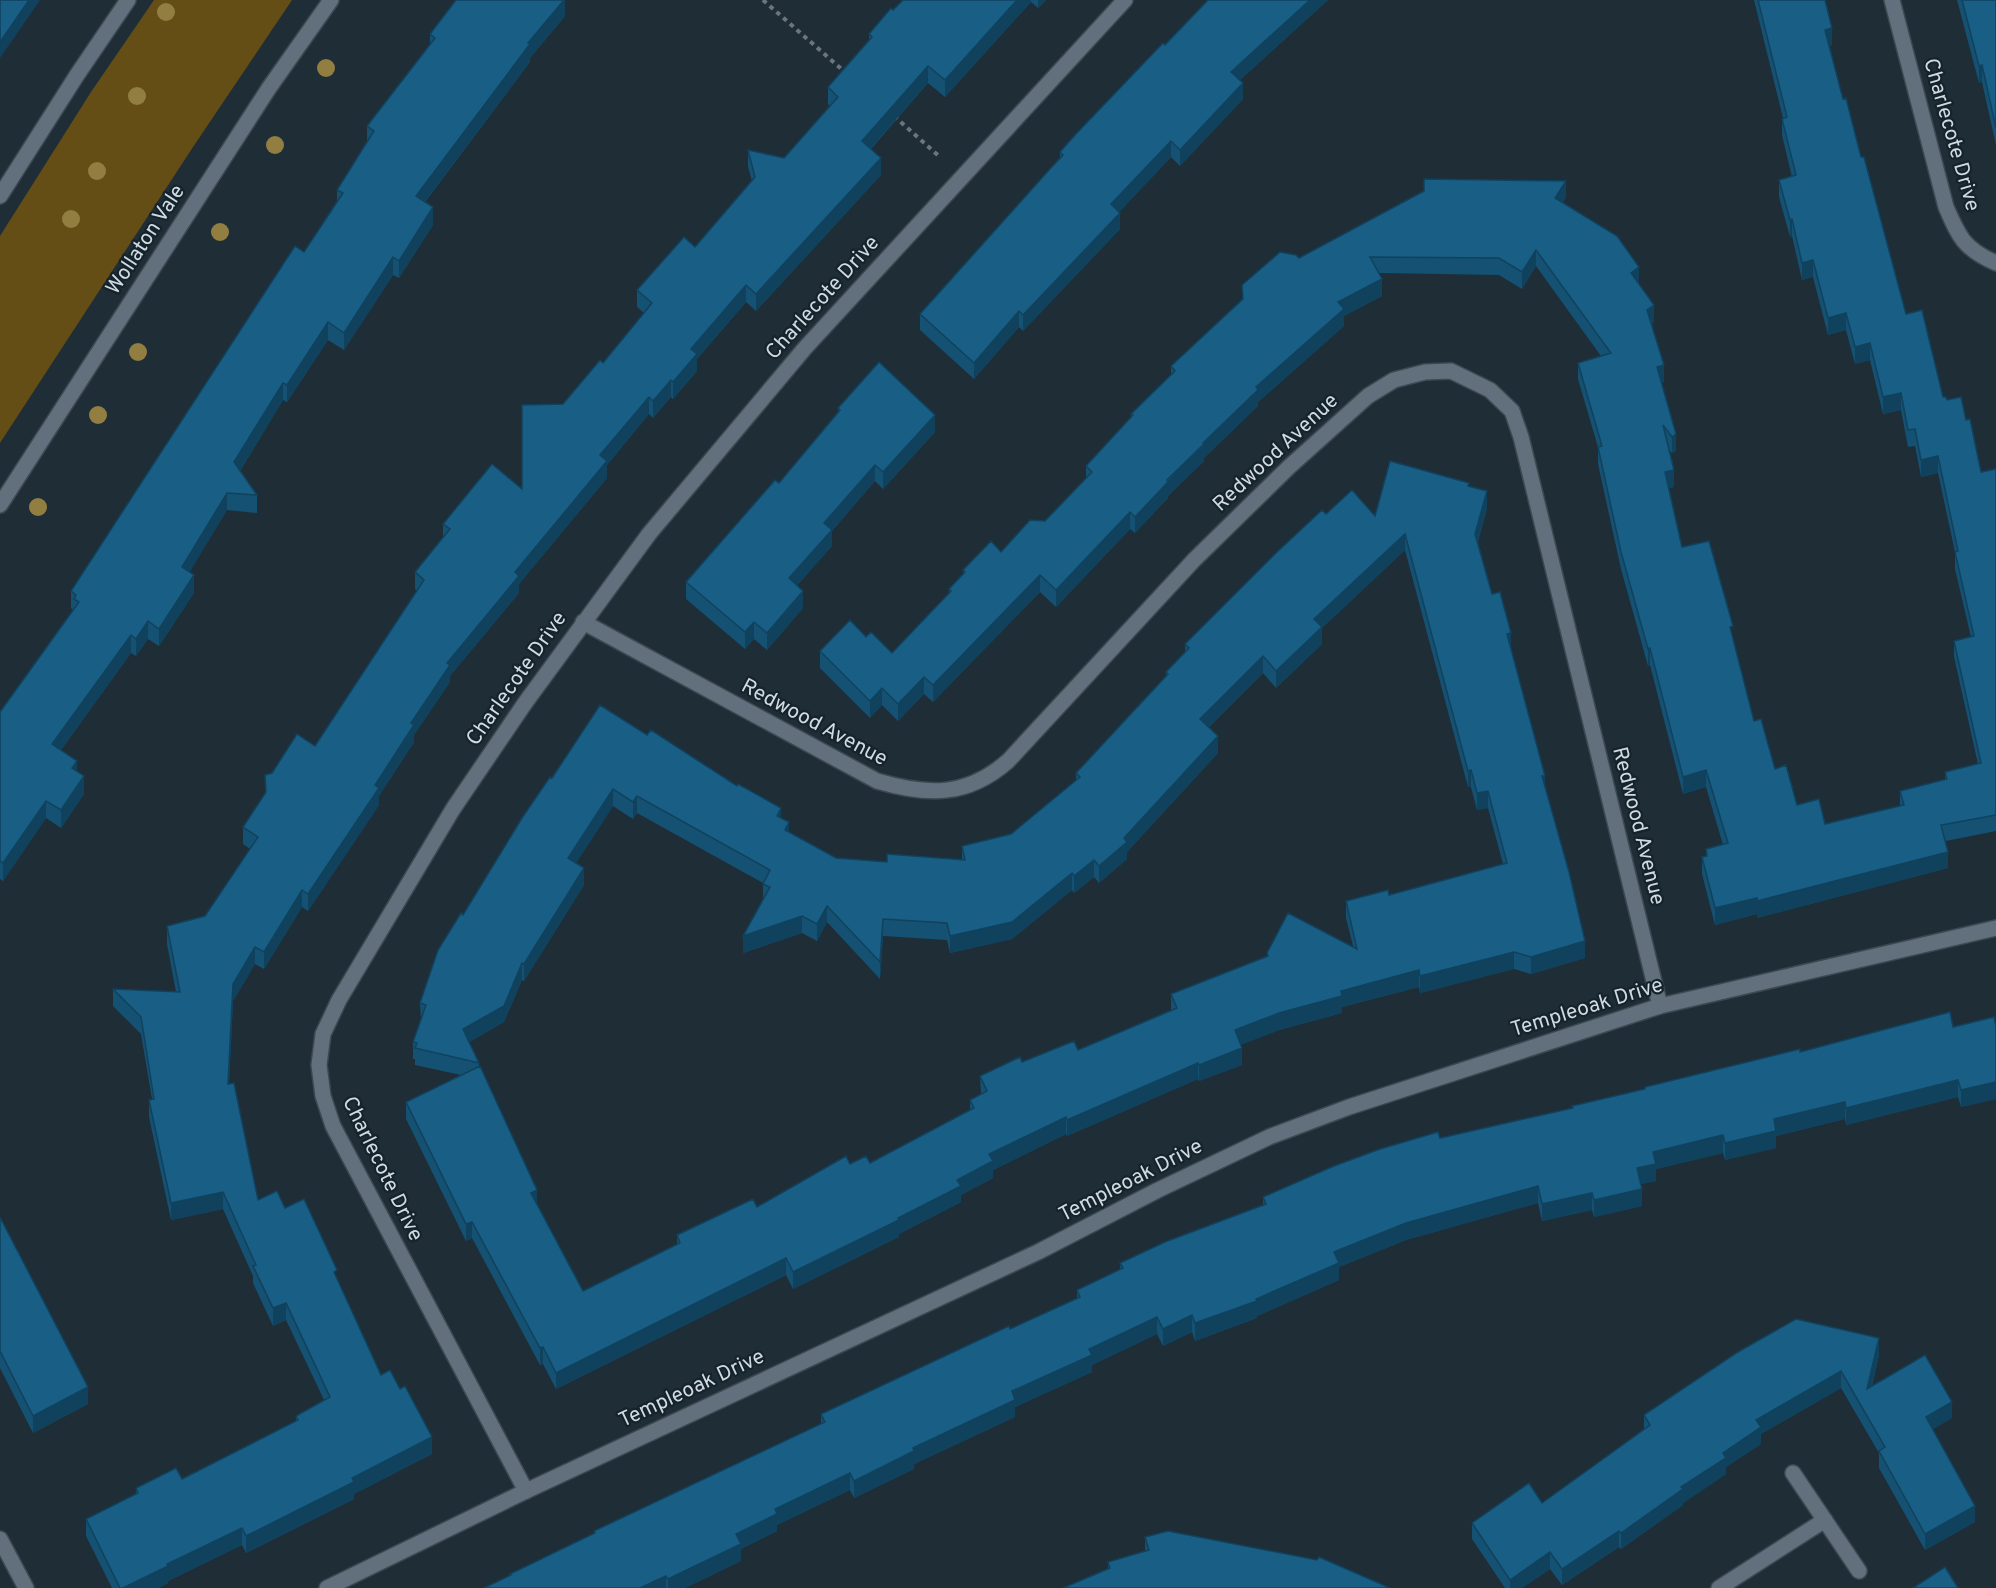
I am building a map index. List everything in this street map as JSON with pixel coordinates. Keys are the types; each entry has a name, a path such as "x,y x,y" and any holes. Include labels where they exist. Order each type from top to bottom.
{"street":[{"path":"0,196 128,0"},
{"name":"Wollaton Vale","path":"0,505 269,88 331,0"},
{"name":"Charlecote Drive","path":"526,1491 333,1126 323,1096 319,1065 323,1034 339,1000 453,809 525,703 649,534 805,348 1125,0"},
{"name":"Charlecote Drive","path":"1892,0 1946,207 1959,237 1975,253 1996,263"},
{"name":"Redwood Avenue","path":"583,622 877,781 898,787 923,790 950,790 976,784 992,775 1008,761 1194,560 1289,467 1368,396 1394,380 1425,372 1451,371 1490,390 1512,411 1521,438 1660,1006"},
{"name":"Templeoak Drive","path":"327,1588 526,1491 1038,1252 1158,1190 1269,1137 1349,1107 1660,1006 1996,928"},
{"path":"1793,1473 1859,1571"},
{"path":"1719,1588 1825,1521"},
{"path":"0,1539 26,1588"}],"path":[{"path":"763,0 849,76"},
{"path":"892,114 962,177"}],"shaded area":[{"path":"154,0 292,0 0,443 0,236 91,92"}],"building":[{"path":"0,0 29,0 0,42"},
{"path":"456,0 564,0 528,43 530,44 416,196 433,207 399,261 393,257 344,333 328,322 287,385 283,383 234,462 257,495 227,493 182,567 194,575 159,629 148,621 136,639 131,635 52,744 77,761 72,768 84,776 61,810 46,801 3,863 0,861 0,712 79,602 74,599 76,595 71,591 295,246 304,252 343,193 337,190 374,131 367,126 435,38 430,34"},
{"path":"903,0 1017,0 945,80 928,66 862,141 881,158 756,294 746,285 691,349 697,354 673,382 671,380 653,401 649,397 600,455 607,461 515,572 519,576 447,663 450,665 411,723 414,725 375,785 379,788 308,894 302,890 264,952 255,947 233,984 228,1084 234,1083 258,1200 277,1191 285,1208 304,1199 381,1375 390,1370 400,1389 405,1386 432,1437 352,1478 354,1482 246,1536 242,1528 120,1588 86,1519 138,1493 136,1488 176,1468 182,1479 298,1420 296,1416 330,1397 286,1303 273,1308 223,1192 171,1203 149,1100 154,1099 141,1017 113,989 180,992 167,926 205,916 258,837 243,827 266,792 265,775 272,773 297,734 315,746 424,580 415,572 450,529 443,524 492,464 522,489 522,405 563,404 600,360 603,363 652,303 637,290 684,237 695,247 755,177 748,150 784,158 838,97 828,87 872,37 869,34 891,8 893,10"},
{"path":"1208,0 1310,0 1231,72 1243,83 1180,150 1171,141 1111,204 1120,213 1023,315 1019,311 974,363 920,314 1063,155 1060,152 1075,135 1163,43 1165,45"},
{"path":"1758,0 1825,0 1832,28 1825,30 1843,99 1846,98 1861,157 1864,157 1906,314 1922,310 1943,397 1947,400 1961,397 1966,420 1970,419 1981,472 1996,469 1996,815 1941,825 1948,852 1757,901 1757,898 1715,908 1702,857 1707,856 1706,849 1728,843 1706,770 1683,777 1650,648 1648,649 1621,552 1598,447 1602,446 1578,363 1611,353 1536,250 1522,272 1499,258 1370,257 1382,279 1338,302 1344,309 1256,387 1258,390 1167,480 1168,482 1135,517 1130,512 1056,590 1040,575 933,685 924,677 898,704 882,688 870,701 820,651 850,620 866,637 871,632 892,653 951,591 949,589 965,572 963,570 991,541 1001,552 1030,520 1045,521 1092,472 1086,466 1133,415 1131,414 1175,371 1171,366 1243,299 1242,285 1280,252 1296,255 1299,258 1424,191 1424,179 1566,181 1555,198 1617,236 1639,267 1631,273 1654,305 1647,310 1664,365 1657,367 1676,434 1672,437 1663,425 1674,470 1665,472 1682,547 1709,541 1733,626 1730,627 1754,721 1761,719 1775,769 1786,765 1797,805 1819,799 1825,824 1904,805 1900,791 1947,779 1945,772 1981,763 1954,641 1974,636 1955,552 1958,551 1938,456 1921,460 1915,429 1908,430 1901,393 1883,397 1870,343 1855,347 1846,313 1828,318 1813,260 1802,263 1792,219 1790,220 1779,180 1796,175 1782,119 1787,117"},
{"path":"1962,0 1996,0 1996,128 1982,65 1979,66"},
{"path":"879,362 935,415 883,472 875,465 824,523 832,530 789,578 803,591 767,633 754,622 745,632 686,582 775,480 779,483 840,410 838,408"},
{"path":"1390,461 1469,483 1468,486 1487,491 1475,534 1492,594 1500,592 1511,633 1507,634 1545,776 1542,776 1569,872 1585,941 1531,957 1514,952 1420,976 1419,970 1341,991 1342,996 1279,1013 1235,1030 1242,1048 1199,1065 1198,1063 1067,1120 1066,1117 989,1154 993,1161 957,1180 961,1186 898,1218 899,1220 793,1272 786,1258 556,1373 543,1347 540,1348 472,1222 466,1224 406,1102 480,1066 537,1190 531,1193 583,1291 680,1243 677,1235 753,1199 757,1207 846,1156 850,1164 866,1156 870,1163 974,1108 970,1100 987,1091 980,1076 1020,1057 1022,1062 1074,1041 1078,1050 1177,1008 1171,994 1268,956 1267,953 1288,913 1357,949 1346,901 1388,890 1389,895 1507,863 1488,791 1477,793 1471,770 1468,771 1405,534 1314,619 1322,627 1276,671 1263,656 1200,719 1218,736 1124,838 1127,842 1099,866 1094,860 1074,876 1072,873 1012,922 950,936 947,923 883,919 880,962 827,906 817,924 802,916 743,936 770,887 763,884 770,870 637,796 633,802 613,789 568,858 584,868 524,964 522,963 504,1006 463,1029 479,1063 415,1048 417,1043 413,1042 426,1005 420,1003 438,950 461,913 463,915 522,818 550,777 552,778 600,705 647,735 651,730 737,786 738,784 781,808 777,816 789,822 785,830 836,858 887,862 887,854 965,860 962,846 1011,834 1080,777 1076,773 1168,674 1166,672 1189,648 1185,644 1322,510 1326,514 1352,490 1375,516"},
{"path":"1950,1012 1953,1027 1994,1017 1996,1082 1961,1090 1958,1080 1846,1108 1845,1102 1774,1119 1776,1131 1725,1143 1723,1135 1653,1152 1656,1164 1637,1168 1642,1189 1594,1200 1592,1193 1542,1204 1538,1186 1406,1223 1334,1252 1339,1263 1256,1299 1257,1301 1195,1323 1192,1315 1163,1329 1157,1317 1089,1349 1092,1355 1012,1391 1015,1400 913,1448 914,1451 854,1481 850,1473 775,1509 777,1514 736,1534 741,1544 668,1579 666,1576 640,1588 484,1588 595,1533 594,1531 825,1422 821,1414 1009,1326 1010,1329 1080,1297 1077,1290 1123,1268 1120,1263 1165,1242 1266,1204 1263,1197 1334,1166 1380,1149 1438,1132 1440,1138 1573,1108 1572,1106 1645,1089 1645,1087 1800,1049 1800,1052"},
{"path":"0,1217 88,1387 33,1416 0,1351"},
{"path":"1796,1319 1879,1338 1867,1389 1925,1355 1952,1402 1926,1417 1975,1506 1925,1534 1879,1451 1885,1447 1841,1371 1756,1420 1761,1427 1723,1453 1726,1458 1681,1487 1683,1489 1621,1533 1619,1531 1562,1569 1550,1552 1510,1580 1472,1523 1529,1483 1542,1503 1650,1425 1644,1415 1738,1352"},
{"path":"1168,1531 1317,1560 1319,1557 1390,1588 1063,1588 1110,1568 1108,1562 1149,1550 1145,1537"},
{"path":"1945,1567 1958,1588 1913,1588"}]}
